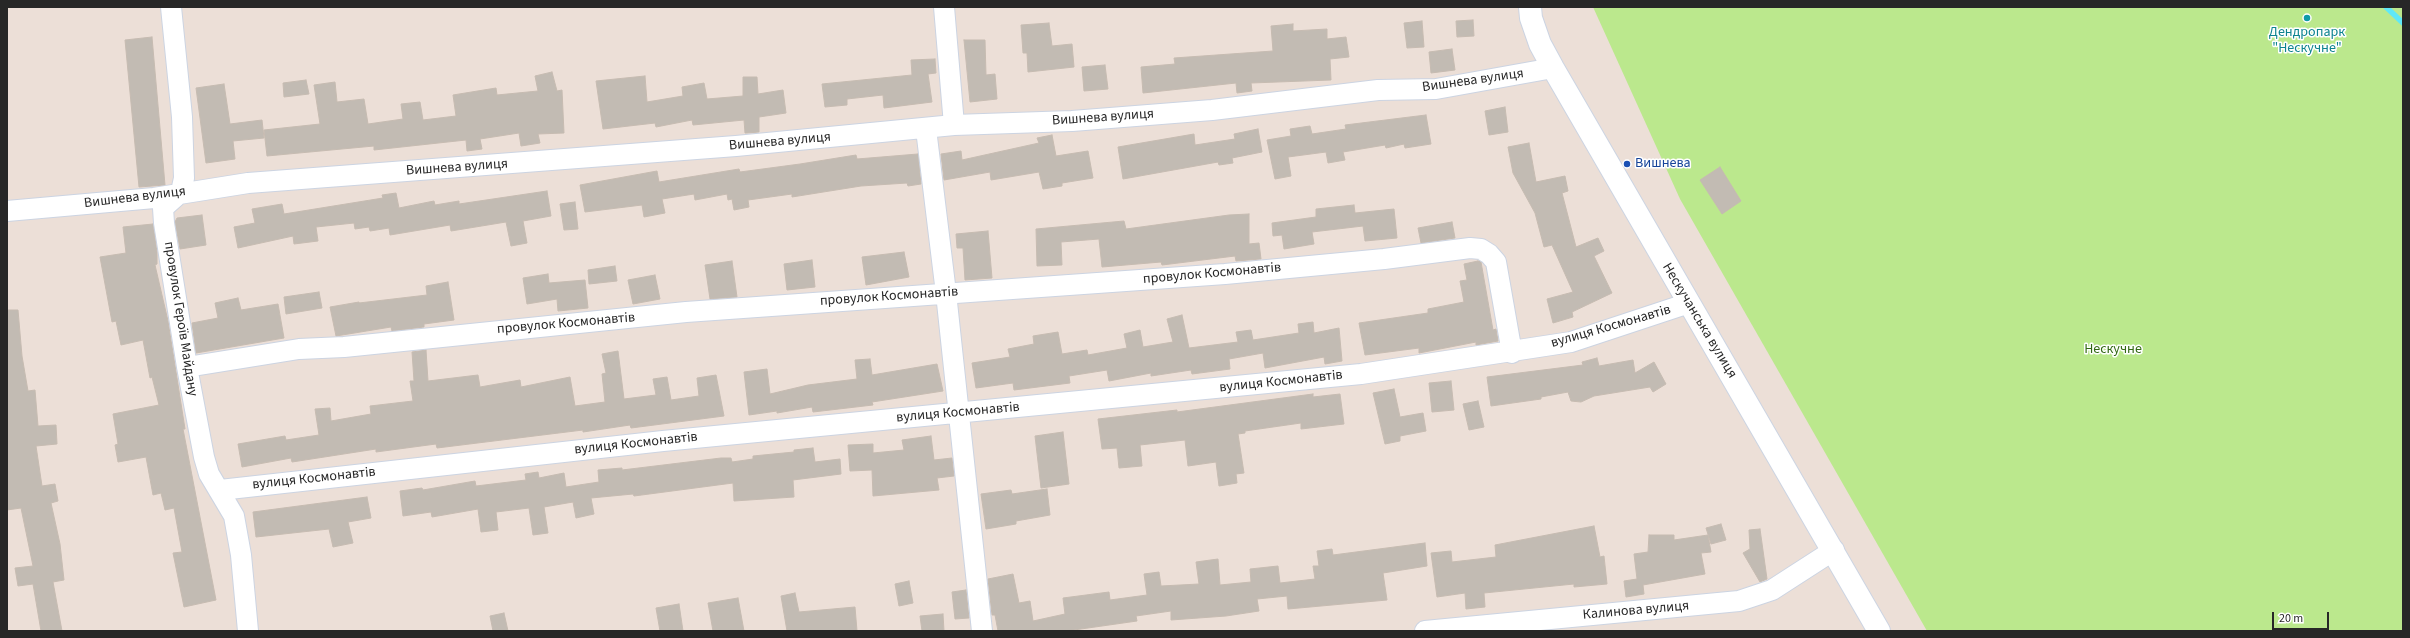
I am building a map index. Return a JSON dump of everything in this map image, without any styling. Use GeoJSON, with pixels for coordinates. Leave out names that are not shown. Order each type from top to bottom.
{"type":"FeatureCollection","features":[{"type":"Feature","properties":{"kind":"street"},"geometry":{"type":"LineString","coordinates":[[171,7],[182,117],[184,178],[181,192]]}},
{"type":"Feature","properties":{"kind":"street"},"geometry":{"type":"LineString","coordinates":[[944,7],[954,125]]}},
{"type":"Feature","properties":{"kind":"street","name":"Нескучанська вулиця"},"geometry":{"type":"LineString","coordinates":[[1530,7],[1531,18],[1540,44],[1553,68],[1834,550],[1879,631]]}},
{"type":"Feature","properties":{"kind":"street","name":"Вишнева вулиця"},"geometry":{"type":"LineString","coordinates":[[7,211],[154,198],[181,192],[248,183],[736,146],[926,129],[954,125],[1072,121],[1212,110],[1378,90],[1436,89],[1553,68]]}},
{"type":"Feature","properties":{"kind":"street"},"geometry":{"type":"LineString","coordinates":[[926,129],[946,293],[982,631]]}},
{"type":"Feature","properties":{"kind":"street","name":"провулок Героїв Майдану"},"geometry":{"type":"LineString","coordinates":[[181,192],[163,208],[187,367],[204,457],[209,474],[220,490],[234,516],[241,554],[248,631]]}},
{"type":"Feature","properties":{"kind":"street","name":"провулок Космонавтів"},"geometry":{"type":"LineString","coordinates":[[187,367],[299,349],[344,347],[686,312],[1225,274],[1384,259],[1449,249],[1476,248],[1489,254],[1496,262],[1512,353]]}},
{"type":"Feature","properties":{"kind":"street","name":"вулиця Космонавтів"},"geometry":{"type":"LineString","coordinates":[[220,490],[510,457],[1361,374],[1512,353],[1571,342],[1690,304]]}},
{"type":"Feature","properties":{"kind":"street","name":"Калинова вулиця"},"geometry":{"type":"LineString","coordinates":[[1425,631],[1739,602],[1772,590],[1834,550]]}},
{"type":"Feature","properties":{"kind":"green space","name":"Нескучне"},"geometry":{"type":"Polygon","coordinates":[[[1593,7],[2403,7],[2403,631],[1927,631],[1680,199],[1593,7]]]}},
{"type":"Feature","properties":{"kind":"building"},"geometry":{"type":"Polygon","coordinates":[[[1473,20],[1474,36],[1457,37],[1456,21],[1473,20]]]}},
{"type":"Feature","properties":{"kind":"building"},"geometry":{"type":"Polygon","coordinates":[[[1422,21],[1424,47],[1407,48],[1404,23],[1422,21]]]}},
{"type":"Feature","properties":{"kind":"building"},"geometry":{"type":"Polygon","coordinates":[[[1049,23],[1052,46],[1072,44],[1074,67],[1028,72],[1027,53],[1023,53],[1021,25],[1049,23]]]}},
{"type":"Feature","properties":{"kind":"building"},"geometry":{"type":"Polygon","coordinates":[[[1293,24],[1293,31],[1327,29],[1327,39],[1346,37],[1349,57],[1330,59],[1331,80],[1251,83],[1252,91],[1237,93],[1236,83],[1143,93],[1141,67],[1175,64],[1174,58],[1273,51],[1271,26],[1293,24]]]}},
{"type":"Feature","properties":{"kind":"building"},"geometry":{"type":"Polygon","coordinates":[[[152,37],[165,185],[139,187],[125,40],[152,37]]]}},
{"type":"Feature","properties":{"kind":"building"},"geometry":{"type":"Polygon","coordinates":[[[964,40],[985,40],[986,75],[995,74],[997,99],[970,102],[964,40]]]}},
{"type":"Feature","properties":{"kind":"building"},"geometry":{"type":"Polygon","coordinates":[[[1452,49],[1455,70],[1431,73],[1429,52],[1452,49]]]}},
{"type":"Feature","properties":{"kind":"building"},"geometry":{"type":"Polygon","coordinates":[[[935,59],[936,73],[928,74],[932,102],[884,108],[883,95],[847,99],[847,105],[825,107],[822,84],[912,75],[911,60],[935,59]]]}},
{"type":"Feature","properties":{"kind":"building"},"geometry":{"type":"Polygon","coordinates":[[[1105,65],[1108,89],[1084,91],[1082,67],[1105,65]]]}},
{"type":"Feature","properties":{"kind":"building"},"geometry":{"type":"Polygon","coordinates":[[[552,72],[557,91],[562,90],[564,133],[538,134],[540,143],[521,146],[519,133],[480,139],[482,149],[467,151],[466,140],[374,150],[374,146],[267,156],[264,130],[320,124],[314,85],[335,82],[337,102],[364,99],[368,124],[403,119],[401,104],[420,102],[423,120],[456,116],[453,95],[496,88],[497,95],[538,91],[535,76],[552,72]]]}},
{"type":"Feature","properties":{"kind":"building"},"geometry":{"type":"Polygon","coordinates":[[[645,76],[647,102],[683,96],[682,87],[704,83],[707,99],[743,96],[743,77],[757,77],[758,94],[783,90],[786,113],[759,117],[759,132],[745,133],[744,120],[693,125],[692,120],[656,127],[655,123],[603,129],[596,81],[645,76]]]}},
{"type":"Feature","properties":{"kind":"building"},"geometry":{"type":"Polygon","coordinates":[[[306,80],[309,94],[284,97],[283,83],[306,80]]]}},
{"type":"Feature","properties":{"kind":"building"},"geometry":{"type":"Polygon","coordinates":[[[224,84],[230,124],[262,120],[264,138],[233,141],[235,159],[206,163],[196,88],[224,84]]]}},
{"type":"Feature","properties":{"kind":"building"},"geometry":{"type":"Polygon","coordinates":[[[1505,107],[1508,132],[1489,135],[1485,111],[1505,107]]]}},
{"type":"Feature","properties":{"kind":"building"},"geometry":{"type":"Polygon","coordinates":[[[1426,115],[1431,144],[1405,148],[1404,144],[1386,148],[1385,145],[1343,152],[1345,160],[1328,163],[1326,152],[1288,157],[1291,176],[1275,179],[1267,140],[1291,136],[1290,129],[1310,126],[1312,134],[1346,129],[1345,125],[1426,115]]]}},
{"type":"Feature","properties":{"kind":"building"},"geometry":{"type":"Polygon","coordinates":[[[1258,129],[1262,152],[1232,158],[1233,163],[1219,165],[1218,162],[1123,179],[1118,147],[1194,134],[1195,145],[1235,139],[1234,134],[1258,129]]]}},
{"type":"Feature","properties":{"kind":"building"},"geometry":{"type":"Polygon","coordinates":[[[1052,135],[1056,156],[1088,151],[1093,178],[1062,183],[1062,186],[1043,189],[1039,172],[991,180],[990,172],[944,180],[941,154],[961,151],[962,160],[1039,143],[1037,138],[1052,135]]]}},
{"type":"Feature","properties":{"kind":"building"},"geometry":{"type":"Polygon","coordinates":[[[1529,143],[1536,182],[1565,176],[1568,191],[1562,193],[1576,247],[1598,238],[1604,251],[1594,256],[1612,293],[1572,312],[1573,317],[1553,323],[1547,299],[1573,292],[1552,245],[1544,247],[1535,213],[1513,173],[1508,147],[1529,143]]]}},
{"type":"Feature","properties":{"kind":"building"},"geometry":{"type":"Polygon","coordinates":[[[918,154],[921,184],[908,186],[907,183],[861,186],[792,197],[792,194],[748,200],[749,207],[734,210],[732,199],[728,200],[727,194],[695,200],[694,194],[662,199],[665,213],[644,217],[642,205],[585,212],[580,185],[657,171],[659,182],[739,169],[740,172],[856,155],[857,159],[918,154]]]}},
{"type":"Feature","properties":{"kind":"building"},"geometry":{"type":"Polygon","coordinates":[[[1720,167],[1741,201],[1722,214],[1700,180],[1720,167]]]}},
{"type":"Feature","properties":{"kind":"building"},"geometry":{"type":"Polygon","coordinates":[[[547,191],[551,216],[523,221],[527,243],[511,246],[506,222],[451,231],[450,225],[390,235],[389,228],[370,231],[369,227],[355,229],[354,223],[316,227],[318,241],[294,244],[293,236],[238,248],[234,227],[255,223],[252,209],[282,204],[284,214],[383,198],[382,195],[396,193],[399,208],[434,201],[435,205],[459,201],[459,204],[547,191]]]}},
{"type":"Feature","properties":{"kind":"building"},"geometry":{"type":"Polygon","coordinates":[[[575,202],[578,229],[564,230],[560,204],[575,202]]]}},
{"type":"Feature","properties":{"kind":"building"},"geometry":{"type":"Polygon","coordinates":[[[1354,205],[1355,213],[1394,209],[1397,238],[1365,241],[1363,226],[1312,232],[1314,244],[1284,249],[1282,235],[1273,236],[1272,223],[1316,217],[1316,209],[1354,205]]]}},
{"type":"Feature","properties":{"kind":"building"},"geometry":{"type":"Polygon","coordinates":[[[1249,214],[1249,244],[1259,243],[1261,259],[1236,261],[1235,256],[1162,265],[1161,262],[1102,267],[1099,239],[1061,242],[1062,265],[1037,266],[1036,229],[1124,221],[1126,229],[1229,215],[1249,214]]]}},
{"type":"Feature","properties":{"kind":"building"},"geometry":{"type":"Polygon","coordinates":[[[202,215],[206,245],[180,249],[175,222],[177,218],[202,215]]]}},
{"type":"Feature","properties":{"kind":"building"},"geometry":{"type":"Polygon","coordinates":[[[1452,222],[1455,238],[1421,243],[1418,228],[1452,222]]]}},
{"type":"Feature","properties":{"kind":"building"},"geometry":{"type":"Polygon","coordinates":[[[153,224],[157,252],[157,264],[155,265],[168,321],[185,429],[183,429],[216,600],[184,607],[173,553],[182,552],[174,508],[165,510],[161,493],[153,495],[146,457],[118,462],[115,445],[118,444],[113,414],[159,405],[152,377],[150,378],[143,340],[121,345],[116,321],[112,322],[100,257],[126,253],[123,227],[153,224]]]}},
{"type":"Feature","properties":{"kind":"building"},"geometry":{"type":"Polygon","coordinates":[[[988,231],[992,278],[965,280],[963,248],[957,248],[956,234],[988,231]]]}},
{"type":"Feature","properties":{"kind":"building"},"geometry":{"type":"Polygon","coordinates":[[[904,252],[909,277],[866,285],[862,257],[904,252]]]}},
{"type":"Feature","properties":{"kind":"building"},"geometry":{"type":"Polygon","coordinates":[[[812,260],[815,287],[787,290],[784,264],[812,260]]]}},
{"type":"Feature","properties":{"kind":"building"},"geometry":{"type":"Polygon","coordinates":[[[732,261],[737,297],[710,299],[705,265],[732,261]]]}},
{"type":"Feature","properties":{"kind":"building"},"geometry":{"type":"Polygon","coordinates":[[[1478,261],[1481,262],[1493,330],[1496,329],[1498,341],[1476,345],[1476,342],[1419,353],[1419,348],[1365,355],[1359,323],[1428,313],[1428,309],[1464,302],[1460,281],[1467,280],[1464,264],[1478,261]]]}},
{"type":"Feature","properties":{"kind":"building"},"geometry":{"type":"Polygon","coordinates":[[[615,266],[617,281],[589,284],[588,270],[615,266]]]}},
{"type":"Feature","properties":{"kind":"building"},"geometry":{"type":"Polygon","coordinates":[[[548,274],[549,283],[585,280],[588,308],[558,311],[557,299],[527,304],[523,278],[548,274]]]}},
{"type":"Feature","properties":{"kind":"building"},"geometry":{"type":"Polygon","coordinates":[[[655,275],[660,299],[633,304],[628,280],[655,275]]]}},
{"type":"Feature","properties":{"kind":"building"},"geometry":{"type":"Polygon","coordinates":[[[448,282],[454,320],[424,324],[424,327],[392,331],[391,327],[336,336],[330,307],[359,302],[427,295],[426,286],[448,282]]]}},
{"type":"Feature","properties":{"kind":"building"},"geometry":{"type":"Polygon","coordinates":[[[319,292],[322,308],[286,314],[284,297],[319,292]]]}},
{"type":"Feature","properties":{"kind":"building"},"geometry":{"type":"Polygon","coordinates":[[[238,298],[241,310],[278,304],[284,338],[196,353],[192,323],[218,318],[215,303],[238,298]]]}},
{"type":"Feature","properties":{"kind":"building"},"geometry":{"type":"Polygon","coordinates":[[[7,310],[18,310],[22,356],[28,391],[35,390],[38,426],[56,425],[57,444],[36,446],[42,486],[55,484],[58,501],[51,503],[60,544],[64,580],[53,582],[62,631],[41,631],[33,584],[18,586],[15,568],[33,566],[21,508],[7,510],[7,310]]]}},
{"type":"Feature","properties":{"kind":"building"},"geometry":{"type":"Polygon","coordinates":[[[1182,315],[1189,348],[1238,342],[1236,332],[1251,330],[1253,340],[1299,333],[1298,324],[1313,322],[1314,333],[1339,328],[1342,361],[1325,364],[1324,357],[1265,368],[1263,353],[1229,359],[1230,369],[1192,374],[1191,370],[1151,376],[1151,373],[1109,381],[1107,370],[1069,376],[1070,383],[1014,390],[1013,383],[976,388],[972,363],[1010,357],[1008,349],[1034,344],[1033,336],[1058,332],[1062,354],[1087,350],[1088,355],[1127,348],[1124,334],[1140,330],[1143,347],[1173,342],[1167,319],[1182,315]]]}},
{"type":"Feature","properties":{"kind":"building"},"geometry":{"type":"Polygon","coordinates":[[[426,350],[428,381],[478,375],[480,387],[520,380],[521,387],[570,377],[575,406],[605,402],[602,374],[606,373],[602,354],[618,351],[624,399],[656,395],[653,379],[667,377],[671,400],[699,396],[697,378],[716,375],[724,416],[631,428],[630,425],[583,432],[583,430],[437,448],[436,444],[376,452],[376,449],[292,462],[291,458],[242,467],[238,444],[285,436],[286,440],[319,435],[315,409],[330,408],[331,421],[371,414],[370,406],[413,401],[410,381],[414,381],[412,352],[426,350]]]}},
{"type":"Feature","properties":{"kind":"building"},"geometry":{"type":"Polygon","coordinates":[[[1597,358],[1599,366],[1633,360],[1635,373],[1654,362],[1666,384],[1653,392],[1650,387],[1594,396],[1581,402],[1571,401],[1568,392],[1541,397],[1541,399],[1491,406],[1487,377],[1583,365],[1582,362],[1597,358]]]}},
{"type":"Feature","properties":{"kind":"building"},"geometry":{"type":"Polygon","coordinates":[[[870,359],[872,375],[937,364],[943,391],[872,402],[873,405],[813,412],[812,407],[777,413],[777,411],[749,415],[744,372],[767,369],[770,394],[808,385],[857,379],[855,360],[870,359]]]}},
{"type":"Feature","properties":{"kind":"building"},"geometry":{"type":"Polygon","coordinates":[[[1451,381],[1454,410],[1432,412],[1429,383],[1451,381]]]}},
{"type":"Feature","properties":{"kind":"building"},"geometry":{"type":"Polygon","coordinates":[[[1394,389],[1400,417],[1423,413],[1426,431],[1400,436],[1400,441],[1385,444],[1373,393],[1394,389]]]}},
{"type":"Feature","properties":{"kind":"building"},"geometry":{"type":"Polygon","coordinates":[[[1313,394],[1313,397],[1340,394],[1344,424],[1301,429],[1301,423],[1245,431],[1245,433],[1238,434],[1244,473],[1236,474],[1237,483],[1219,486],[1216,462],[1188,466],[1185,440],[1140,445],[1142,466],[1119,468],[1117,448],[1102,449],[1098,419],[1177,410],[1177,412],[1313,394]]]}},
{"type":"Feature","properties":{"kind":"building"},"geometry":{"type":"Polygon","coordinates":[[[1478,401],[1484,427],[1469,430],[1463,404],[1478,401]]]}},
{"type":"Feature","properties":{"kind":"building"},"geometry":{"type":"Polygon","coordinates":[[[1063,432],[1069,484],[1041,488],[1035,436],[1063,432]]]}},
{"type":"Feature","properties":{"kind":"building"},"geometry":{"type":"Polygon","coordinates":[[[931,436],[934,460],[952,458],[954,476],[937,478],[939,490],[873,496],[872,470],[850,471],[848,445],[873,444],[873,453],[904,450],[902,440],[931,436]]]}},
{"type":"Feature","properties":{"kind":"building"},"geometry":{"type":"Polygon","coordinates":[[[813,448],[815,462],[840,459],[841,474],[793,480],[794,497],[734,501],[733,483],[634,496],[633,494],[591,498],[594,514],[576,518],[573,502],[544,507],[548,533],[533,535],[529,508],[496,512],[498,530],[481,532],[478,509],[432,517],[431,512],[403,516],[400,491],[422,488],[423,490],[475,481],[476,486],[526,480],[525,474],[538,472],[539,478],[564,473],[566,487],[599,482],[598,470],[622,468],[622,470],[721,458],[731,458],[732,462],[753,459],[753,456],[794,452],[794,450],[813,448]]]}},
{"type":"Feature","properties":{"kind":"building"},"geometry":{"type":"Polygon","coordinates":[[[1047,489],[1050,515],[1016,521],[1016,524],[986,529],[981,494],[1011,490],[1012,494],[1047,489]]]}},
{"type":"Feature","properties":{"kind":"building"},"geometry":{"type":"Polygon","coordinates":[[[367,497],[371,518],[348,522],[353,543],[333,547],[329,529],[256,537],[253,512],[367,497]]]}},
{"type":"Feature","properties":{"kind":"building"},"geometry":{"type":"Polygon","coordinates":[[[1721,524],[1726,540],[1711,544],[1706,528],[1721,524]]]}},
{"type":"Feature","properties":{"kind":"building"},"geometry":{"type":"Polygon","coordinates":[[[1594,526],[1600,557],[1604,556],[1607,584],[1574,587],[1574,584],[1484,593],[1485,607],[1466,609],[1465,593],[1437,597],[1431,553],[1451,551],[1452,562],[1496,557],[1495,545],[1594,526]]]}},
{"type":"Feature","properties":{"kind":"building"},"geometry":{"type":"Polygon","coordinates":[[[1760,529],[1767,579],[1760,582],[1743,553],[1750,549],[1749,530],[1760,529]]]}},
{"type":"Feature","properties":{"kind":"building"},"geometry":{"type":"Polygon","coordinates":[[[1649,535],[1674,535],[1674,540],[1708,535],[1711,552],[1701,553],[1705,574],[1643,585],[1644,594],[1626,597],[1624,581],[1637,579],[1634,554],[1648,552],[1649,535]]]}},
{"type":"Feature","properties":{"kind":"building"},"geometry":{"type":"Polygon","coordinates":[[[1425,543],[1427,566],[1383,573],[1387,600],[1288,609],[1287,596],[1257,599],[1259,611],[1226,616],[1171,620],[1171,611],[1136,616],[1137,621],[1067,631],[998,631],[995,615],[992,615],[988,579],[1013,574],[1019,603],[1030,601],[1033,621],[1065,614],[1063,598],[1109,592],[1110,600],[1147,595],[1144,574],[1159,572],[1161,586],[1199,584],[1196,562],[1218,559],[1220,585],[1251,582],[1250,569],[1278,566],[1280,583],[1315,579],[1313,566],[1319,566],[1317,551],[1332,549],[1333,555],[1425,543]]]}},
{"type":"Feature","properties":{"kind":"building"},"geometry":{"type":"Polygon","coordinates":[[[909,581],[913,603],[899,606],[895,584],[909,581]]]}},
{"type":"Feature","properties":{"kind":"building"},"geometry":{"type":"Polygon","coordinates":[[[966,590],[969,618],[955,619],[952,592],[966,590]]]}},
{"type":"Feature","properties":{"kind":"building"},"geometry":{"type":"Polygon","coordinates":[[[795,593],[799,612],[855,607],[857,631],[787,631],[781,596],[795,593]]]}},
{"type":"Feature","properties":{"kind":"building"},"geometry":{"type":"Polygon","coordinates":[[[738,598],[744,631],[713,631],[708,603],[738,598]]]}},
{"type":"Feature","properties":{"kind":"building"},"geometry":{"type":"Polygon","coordinates":[[[679,604],[683,631],[660,631],[656,608],[679,604]]]}},
{"type":"Feature","properties":{"kind":"building"},"geometry":{"type":"Polygon","coordinates":[[[504,613],[508,631],[493,631],[490,616],[504,613]]]}},
{"type":"Feature","properties":{"kind":"building"},"geometry":{"type":"Polygon","coordinates":[[[943,614],[944,631],[922,631],[920,616],[943,614]]]}},
{"type":"Feature","properties":{"kind":"waterway"},"geometry":{"type":"LineString","coordinates":[[2386,7],[2403,23]]}},
{"type":"Feature","properties":{"kind":"place","name":"Дендропарк \"Нескучне\""},"geometry":{"type":"Point","coordinates":[2307,18]}},
{"type":"Feature","properties":{"kind":"place","name":"Вишнева"},"geometry":{"type":"Point","coordinates":[1627,164]}}]}
